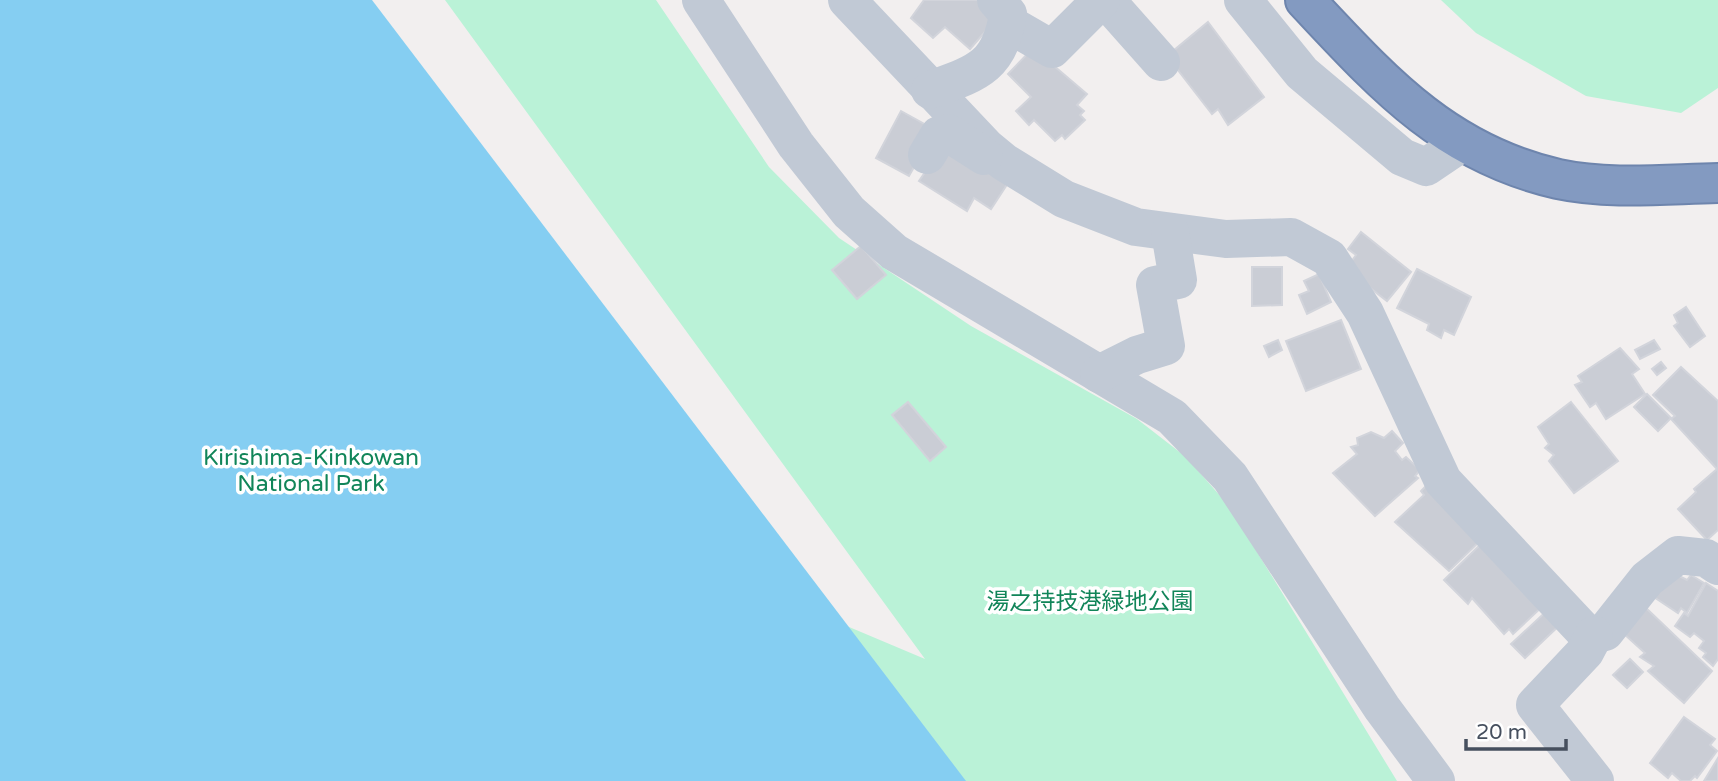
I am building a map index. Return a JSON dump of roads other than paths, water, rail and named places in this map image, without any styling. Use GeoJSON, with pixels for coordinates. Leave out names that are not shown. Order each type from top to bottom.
{"type":"FeatureCollection","features":[{"type":"Feature","properties":{"kind":"highway"},"geometry":{"type":"LineString","coordinates":[[1305,0],[1383,82],[1425,119],[1463,142],[1510,164],[1559,179],[1609,184],[1718,183]]}},
{"type":"Feature","properties":{"kind":"street"},"geometry":{"type":"LineString","coordinates":[[701,0],[796,145],[849,212],[894,252],[1172,417],[1230,477],[1382,708],[1436,781]]}},
{"type":"Feature","properties":{"kind":"street"},"geometry":{"type":"LineString","coordinates":[[847,0],[930,90],[1004,162],[1064,199],[1136,227],[1226,239],[1291,237],[1329,258],[1366,313],[1443,481],[1583,630],[1594,635],[1605,632],[1647,579],[1678,555],[1714,556]]}},
{"type":"Feature","properties":{"kind":"street"},"geometry":{"type":"LineString","coordinates":[[1001,12],[1052,48],[1103,0],[1161,62]]}},
{"type":"Feature","properties":{"kind":"street"},"geometry":{"type":"LineString","coordinates":[[1243,0],[1302,73],[1402,157],[1426,167],[1463,142]]}},
{"type":"Feature","properties":{"kind":"street"},"geometry":{"type":"LineString","coordinates":[[930,90],[962,79],[990,61],[1005,40],[1001,12]]}},
{"type":"Feature","properties":{"kind":"street"},"geometry":{"type":"LineString","coordinates":[[927,155],[939,135],[948,133],[992,162],[1004,162]]}},
{"type":"Feature","properties":{"kind":"street"},"geometry":{"type":"LineString","coordinates":[[1099,374],[1137,355],[1166,346],[1155,285],[1178,280],[1170,232]]}},
{"type":"Feature","properties":{"kind":"street"},"geometry":{"type":"LineString","coordinates":[[1594,635],[1585,652],[1535,705],[1595,781]]}},
{"type":"Feature","properties":{"kind":"water","name":"Kirishima-Kinkowan National Park"},"geometry":{"type":"Polygon","coordinates":[[[0,0],[372,0],[966,781],[0,781],[0,0]]]}},
{"type":"Feature","properties":{"kind":"park label","name":"湯之持技港緑地公園"},"geometry":{"type":"Point","coordinates":[1090,601]}}]}
